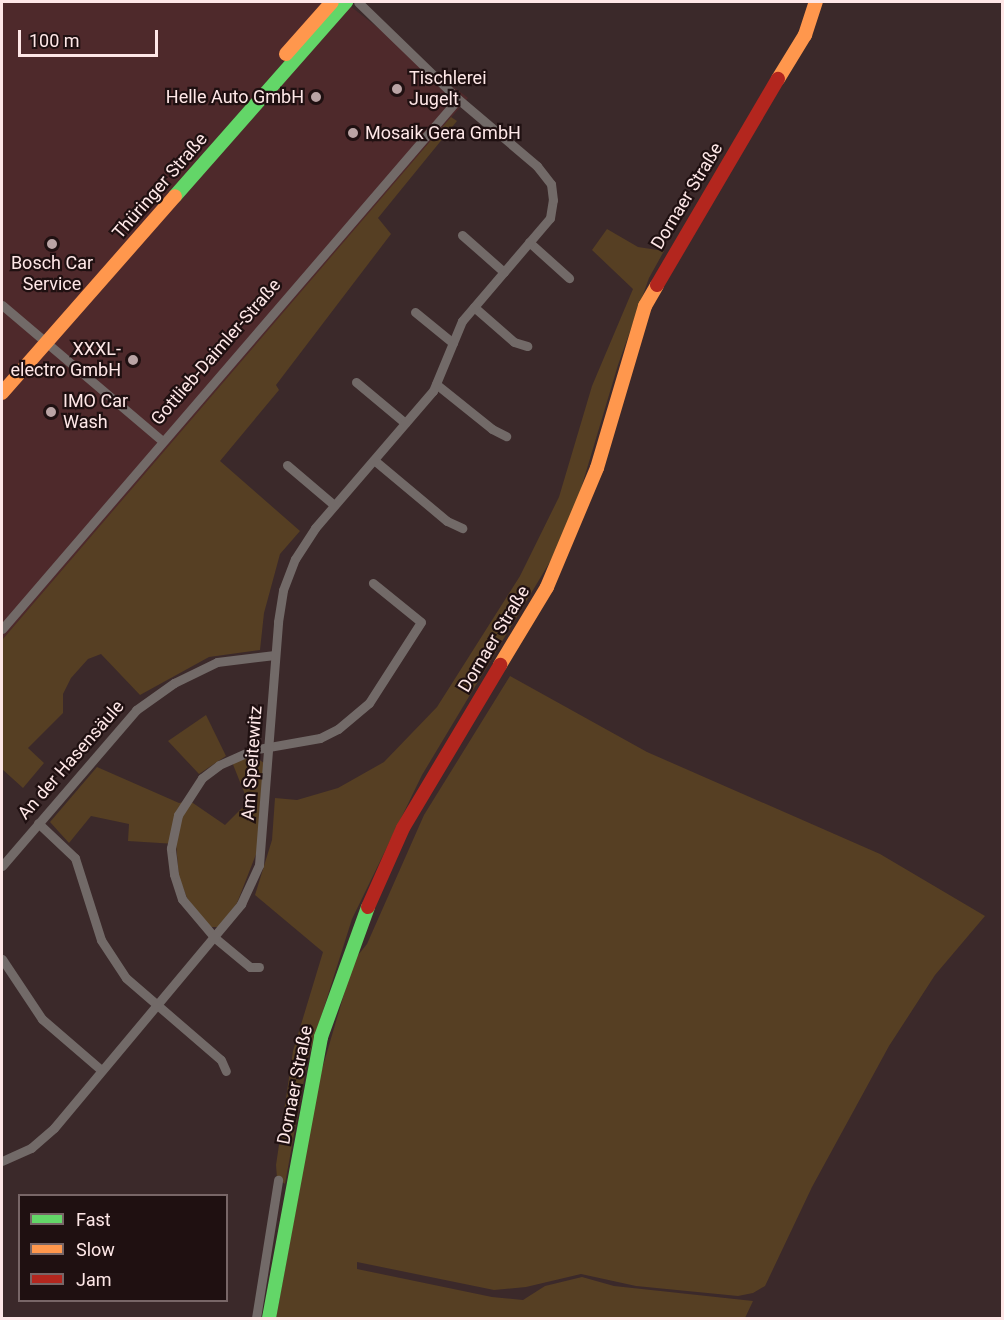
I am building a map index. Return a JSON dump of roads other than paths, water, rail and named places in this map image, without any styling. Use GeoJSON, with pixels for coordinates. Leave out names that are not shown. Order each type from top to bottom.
{"type":"FeatureCollection","features":[{"type":"Feature","properties":{"kind":"main road","name":"Thüringer Straße"},"geometry":{"type":"LineString","coordinates":[[2,393],[44,340],[332,2]]}},
{"type":"Feature","properties":{"kind":"main road","name":"Thüringer Straße"},"geometry":{"type":"LineString","coordinates":[[2,381],[44,340],[346,2]]}},
{"type":"Feature","properties":{"kind":"main road","name":"Dornaer Straße"},"geometry":{"type":"LineString","coordinates":[[269,1318],[321,1037],[375,886],[402,828],[547,587],[597,468],[645,306],[699,207],[805,35],[816,2]]}},
{"type":"Feature","properties":{"kind":"street","name":"Am Speitewitz"},"geometry":{"type":"LineString","coordinates":[[2,1161],[31,1148],[54,1128],[215,938],[240,904],[259,865],[270,749],[275,655],[283,590],[295,559],[334,505],[436,384],[462,321],[550,218],[553,200],[551,184],[537,166],[458,99],[358,2]]}},
{"type":"Feature","properties":{"kind":"street","name":"Gottlieb-Daimler-Straße"},"geometry":{"type":"LineString","coordinates":[[2,629],[161,440],[458,99]]}},
{"type":"Feature","properties":{"kind":"street"},"geometry":{"type":"LineString","coordinates":[[462,235],[504,272]]}},
{"type":"Feature","properties":{"kind":"street"},"geometry":{"type":"LineString","coordinates":[[529,242],[569,278]]}},
{"type":"Feature","properties":{"kind":"street"},"geometry":{"type":"LineString","coordinates":[[2,305],[161,440]]}},
{"type":"Feature","properties":{"kind":"street"},"geometry":{"type":"LineString","coordinates":[[474,307],[514,342],[527,346]]}},
{"type":"Feature","properties":{"kind":"street"},"geometry":{"type":"LineString","coordinates":[[415,312],[453,344]]}},
{"type":"Feature","properties":{"kind":"street"},"geometry":{"type":"LineString","coordinates":[[356,382],[405,423]]}},
{"type":"Feature","properties":{"kind":"street"},"geometry":{"type":"LineString","coordinates":[[436,384],[492,429],[506,436]]}},
{"type":"Feature","properties":{"kind":"street"},"geometry":{"type":"LineString","coordinates":[[374,460],[447,521],[462,528]]}},
{"type":"Feature","properties":{"kind":"street"},"geometry":{"type":"LineString","coordinates":[[287,465],[334,505]]}},
{"type":"Feature","properties":{"kind":"street"},"geometry":{"type":"LineString","coordinates":[[259,967],[250,967],[215,938],[189,911],[177,888],[172,860],[173,833],[188,796],[202,778],[235,756],[320,738],[353,718],[369,703],[421,622],[373,583]]}},
{"type":"Feature","properties":{"kind":"street","name":"An der Hasensäule"},"geometry":{"type":"LineString","coordinates":[[2,866],[136,710],[174,682],[217,662],[275,655]]}},
{"type":"Feature","properties":{"kind":"street"},"geometry":{"type":"LineString","coordinates":[[38,823],[75,858],[101,940],[126,978],[221,1060],[226,1071]]}},
{"type":"Feature","properties":{"kind":"street"},"geometry":{"type":"LineString","coordinates":[[2,959],[42,1019],[101,1070]]}},
{"type":"Feature","properties":{"kind":"street"},"geometry":{"type":"LineString","coordinates":[[256,1318],[278,1180]]}},
{"type":"Feature","properties":{"kind":"place","name":"Tischlerei Jugelt"},"geometry":{"type":"Point","coordinates":[397,89]}},
{"type":"Feature","properties":{"kind":"place","name":"Helle Auto GmbH"},"geometry":{"type":"Point","coordinates":[316,97]}},
{"type":"Feature","properties":{"kind":"place","name":"Mosaik Gera GmbH"},"geometry":{"type":"Point","coordinates":[353,133]}},
{"type":"Feature","properties":{"kind":"place","name":"Bosch Car Service"},"geometry":{"type":"Point","coordinates":[52,244]}},
{"type":"Feature","properties":{"kind":"place","name":"XXXL- electro GmbH"},"geometry":{"type":"Point","coordinates":[133,360]}},
{"type":"Feature","properties":{"kind":"place","name":"IMO Car Wash"},"geometry":{"type":"Point","coordinates":[51,412]}}]}
